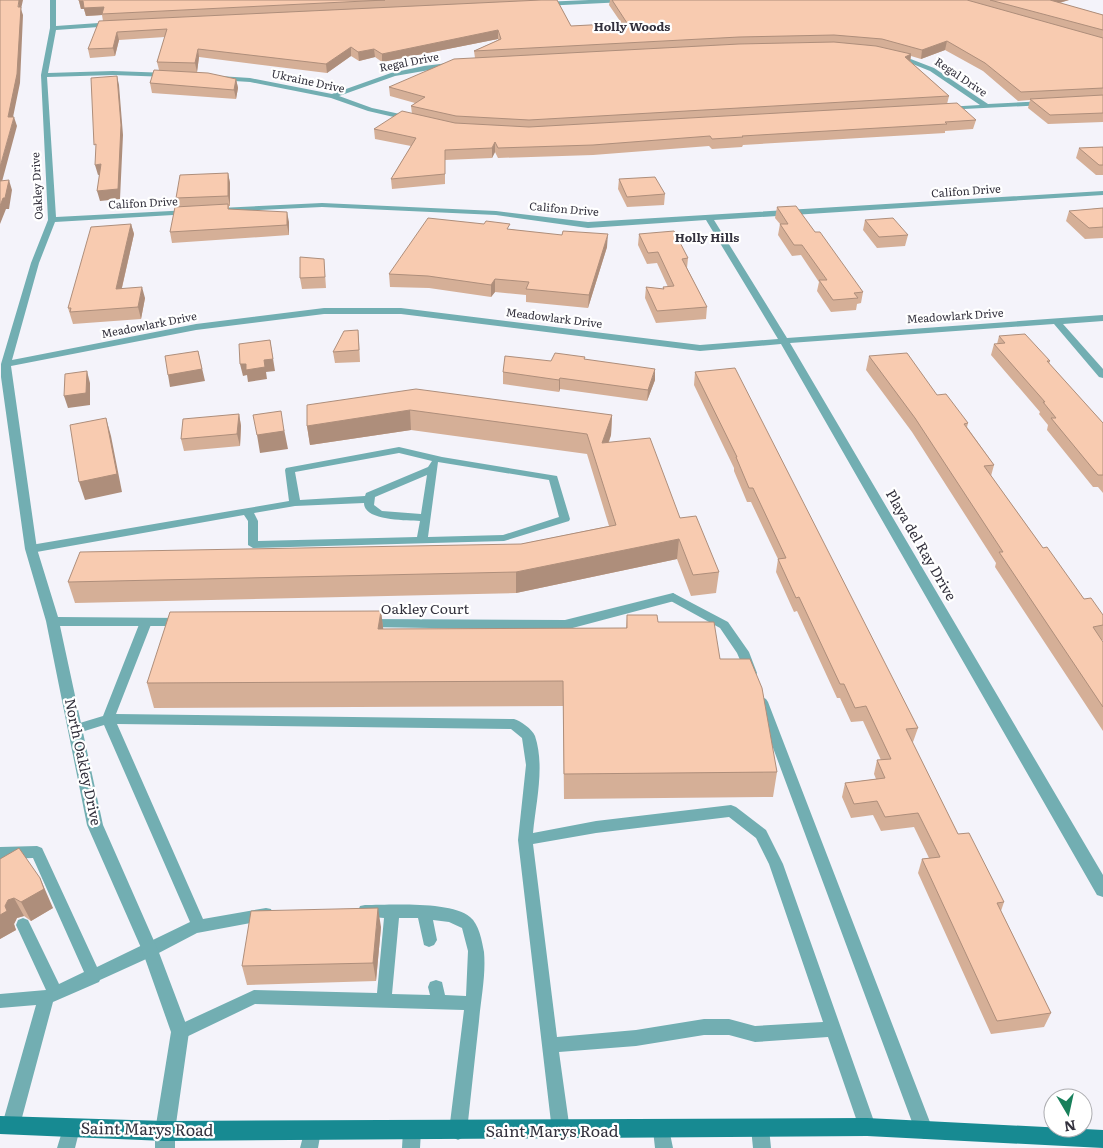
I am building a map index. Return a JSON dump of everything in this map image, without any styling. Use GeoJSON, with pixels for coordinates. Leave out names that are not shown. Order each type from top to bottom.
{"type":"FeatureCollection","features":[{"type":"Feature","properties":{"kind":"main road","name":"Saint Marys Road"},"geometry":{"type":"LineString","coordinates":[[5,1125],[71,1128],[165,1139],[412,1140],[458,1131],[561,1131],[663,1139],[760,1128],[867,1127],[1103,1140]]}},
{"type":"Feature","properties":{"kind":"street","name":"Oakley Drive"},"geometry":{"type":"LineString","coordinates":[[6,364],[35,264],[52,220],[44,75],[53,28],[53,0]]}},
{"type":"Feature","properties":{"kind":"street"},"geometry":{"type":"LineString","coordinates":[[536,4],[625,0]]}},
{"type":"Feature","properties":{"kind":"street"},"geometry":{"type":"LineString","coordinates":[[53,28],[118,24]]}},
{"type":"Feature","properties":{"kind":"street","name":"Regal Drive"},"geometry":{"type":"LineString","coordinates":[[888,53],[920,62],[948,78],[986,106]]}},
{"type":"Feature","properties":{"kind":"street","name":"Regal Drive"},"geometry":{"type":"LineString","coordinates":[[333,96],[366,81],[396,73],[438,65],[466,64]]}},
{"type":"Feature","properties":{"kind":"street"},"geometry":{"type":"LineString","coordinates":[[44,75],[113,73],[179,75]]}},
{"type":"Feature","properties":{"kind":"street","name":"Ukraine Drive"},"geometry":{"type":"LineString","coordinates":[[207,77],[250,80],[333,96],[370,110],[418,121]]}},
{"type":"Feature","properties":{"kind":"street"},"geometry":{"type":"LineString","coordinates":[[938,109],[1054,102]]}},
{"type":"Feature","properties":{"kind":"street","name":"Califon Drive"},"geometry":{"type":"LineString","coordinates":[[212,211],[322,205],[496,213],[588,225],[1103,193]]}},
{"type":"Feature","properties":{"kind":"street","name":"Califon Drive"},"geometry":{"type":"LineString","coordinates":[[52,220],[202,211]]}},
{"type":"Feature","properties":{"kind":"street","name":"Playa del Ray Drive"},"geometry":{"type":"LineString","coordinates":[[709,218],[784,342],[1103,890]]}},
{"type":"Feature","properties":{"kind":"street","name":"Meadowlark Drive"},"geometry":{"type":"LineString","coordinates":[[6,364],[196,327],[324,310],[401,311],[700,348],[1103,318]]}},
{"type":"Feature","properties":{"kind":"street"},"geometry":{"type":"LineString","coordinates":[[1057,322],[1103,375]]}},
{"type":"Feature","properties":{"kind":"street","name":"North Oakley Drive"},"geometry":{"type":"LineString","coordinates":[[6,364],[6,377],[31,549],[54,621],[95,825],[150,950],[180,1032],[165,1139]]}},
{"type":"Feature","properties":{"kind":"street","name":"Oakley Court"},"geometry":{"type":"LineString","coordinates":[[356,623],[565,625],[673,597]]}},
{"type":"Feature","properties":{"kind":"street"},"geometry":{"type":"LineString","coordinates":[[54,621],[196,622]]}},
{"type":"Feature","properties":{"kind":"lane"},"geometry":{"type":"LineString","coordinates":[[247,510],[253,521],[253,545],[504,538],[565,519],[553,478],[434,464],[399,450],[290,470],[295,503]]}},
{"type":"Feature","properties":{"kind":"lane"},"geometry":{"type":"LineString","coordinates":[[426,518],[379,514],[369,506],[370,495],[434,464]]}},
{"type":"Feature","properties":{"kind":"lane"},"geometry":{"type":"LineString","coordinates":[[422,540],[434,464]]}},
{"type":"Feature","properties":{"kind":"lane"},"geometry":{"type":"LineString","coordinates":[[31,549],[247,510],[295,503],[370,499]]}},
{"type":"Feature","properties":{"kind":"lane"},"geometry":{"type":"LineString","coordinates":[[673,597],[724,626],[743,652],[924,1130]]}},
{"type":"Feature","properties":{"kind":"lane"},"geometry":{"type":"LineString","coordinates":[[146,622],[108,719],[199,926]]}},
{"type":"Feature","properties":{"kind":"lane"},"geometry":{"type":"LineString","coordinates":[[75,729],[108,719],[514,724],[528,736],[533,765],[525,840],[561,1131]]}},
{"type":"Feature","properties":{"kind":"lane"},"geometry":{"type":"LineString","coordinates":[[525,840],[596,827],[731,811],[760,834],[776,864],[867,1127]]}},
{"type":"Feature","properties":{"kind":"lane"},"geometry":{"type":"LineString","coordinates":[[0,853],[36,852],[94,976]]}},
{"type":"Feature","properties":{"kind":"lane"},"geometry":{"type":"LineString","coordinates":[[347,911],[452,914],[466,922],[473,938],[477,972],[458,1131]]}},
{"type":"Feature","properties":{"kind":"lane"},"geometry":{"type":"LineString","coordinates":[[384,1000],[392,912]]}},
{"type":"Feature","properties":{"kind":"lane"},"geometry":{"type":"LineString","coordinates":[[0,1002],[51,995],[199,926],[253,915],[282,913]]}},
{"type":"Feature","properties":{"kind":"lane"},"geometry":{"type":"LineString","coordinates":[[425,913],[429,940]]}},
{"type":"Feature","properties":{"kind":"lane"},"geometry":{"type":"LineString","coordinates":[[5,1125],[51,995],[23,925]]}},
{"type":"Feature","properties":{"kind":"lane"},"geometry":{"type":"LineString","coordinates":[[180,1032],[254,997],[384,1000],[438,994],[472,1003]]}},
{"type":"Feature","properties":{"kind":"lane"},"geometry":{"type":"LineString","coordinates":[[550,1045],[636,1038],[684,1029],[729,1027],[755,1034],[834,1029]]}},
{"type":"Feature","properties":{"kind":"lane"},"geometry":{"type":"LineString","coordinates":[[66,1148],[71,1128]]}},
{"type":"Feature","properties":{"kind":"lane"},"geometry":{"type":"LineString","coordinates":[[760,1128],[762,1148]]}},
{"type":"Feature","properties":{"kind":"building"},"geometry":{"type":"Polygon","coordinates":[[[0,0],[19,0],[18,7],[21,7],[17,74],[8,117],[14,117],[0,167],[0,0]]]}},
{"type":"Feature","properties":{"kind":"building"},"geometry":{"type":"Polygon","coordinates":[[[79,0],[385,0],[102,14],[104,7],[84,8],[83,1],[79,0]]]}},
{"type":"Feature","properties":{"kind":"building"},"geometry":{"type":"Polygon","coordinates":[[[557,0],[571,26],[627,23],[612,0],[967,0],[1103,38],[1103,88],[1021,92],[985,63],[947,41],[922,50],[882,39],[834,35],[739,37],[474,51],[501,39],[498,30],[382,54],[374,49],[358,52],[351,47],[326,64],[198,49],[195,63],[157,62],[167,29],[117,32],[113,48],[88,49],[99,21],[557,0]]]}},
{"type":"Feature","properties":{"kind":"building"},"geometry":{"type":"Polygon","coordinates":[[[990,0],[1050,0],[1103,15],[1103,30],[990,0]]]}},
{"type":"Feature","properties":{"kind":"building"},"geometry":{"type":"Polygon","coordinates":[[[834,42],[876,46],[911,54],[905,57],[949,96],[529,120],[456,116],[411,106],[425,97],[389,87],[454,59],[739,44],[834,42]]]}},
{"type":"Feature","properties":{"kind":"building"},"geometry":{"type":"Polygon","coordinates":[[[154,70],[208,73],[236,79],[234,90],[150,83],[154,70]]]}},
{"type":"Feature","properties":{"kind":"building"},"geometry":{"type":"Polygon","coordinates":[[[117,76],[121,125],[118,189],[97,191],[101,164],[95,165],[96,144],[94,145],[91,78],[117,76]]]}},
{"type":"Feature","properties":{"kind":"building"},"geometry":{"type":"Polygon","coordinates":[[[1103,95],[1103,113],[1050,115],[1030,99],[1103,95]]]}},
{"type":"Feature","properties":{"kind":"building"},"geometry":{"type":"Polygon","coordinates":[[[957,103],[976,120],[945,122],[947,124],[712,139],[710,136],[593,145],[498,148],[495,142],[492,148],[445,150],[445,174],[391,179],[416,138],[374,129],[402,111],[455,123],[529,127],[957,103]]]}},
{"type":"Feature","properties":{"kind":"building"},"geometry":{"type":"Polygon","coordinates":[[[1103,147],[1103,165],[1099,165],[1079,148],[1103,147]]]}},
{"type":"Feature","properties":{"kind":"building"},"geometry":{"type":"Polygon","coordinates":[[[228,173],[228,196],[176,198],[180,175],[228,173]]]}},
{"type":"Feature","properties":{"kind":"building"},"geometry":{"type":"Polygon","coordinates":[[[655,177],[665,194],[627,197],[619,179],[655,177]]]}},
{"type":"Feature","properties":{"kind":"building"},"geometry":{"type":"Polygon","coordinates":[[[9,180],[5,198],[3,198],[0,206],[0,181],[9,180]]]}},
{"type":"Feature","properties":{"kind":"building"},"geometry":{"type":"Polygon","coordinates":[[[228,204],[228,209],[287,212],[287,225],[170,232],[175,207],[228,204]]]}},
{"type":"Feature","properties":{"kind":"building"},"geometry":{"type":"Polygon","coordinates":[[[796,206],[815,232],[820,232],[863,292],[854,293],[858,298],[833,300],[819,280],[827,280],[802,245],[794,245],[780,224],[788,224],[777,207],[796,206]]]}},
{"type":"Feature","properties":{"kind":"building"},"geometry":{"type":"Polygon","coordinates":[[[1103,208],[1103,227],[1089,228],[1069,211],[1103,208]]]}},
{"type":"Feature","properties":{"kind":"building"},"geometry":{"type":"Polygon","coordinates":[[[428,218],[484,224],[486,221],[510,224],[507,229],[562,235],[563,231],[608,234],[589,295],[526,289],[529,282],[495,279],[491,285],[428,276],[389,274],[428,218]]]}},
{"type":"Feature","properties":{"kind":"building"},"geometry":{"type":"Polygon","coordinates":[[[893,218],[908,235],[879,237],[865,220],[893,218]]]}},
{"type":"Feature","properties":{"kind":"building"},"geometry":{"type":"Polygon","coordinates":[[[131,224],[116,289],[142,287],[138,307],[70,312],[71,308],[68,308],[91,227],[131,224]]]}},
{"type":"Feature","properties":{"kind":"building"},"geometry":{"type":"Polygon","coordinates":[[[674,231],[688,258],[682,259],[707,307],[657,311],[646,287],[664,289],[663,287],[674,286],[658,252],[648,253],[639,234],[674,231]]]}},
{"type":"Feature","properties":{"kind":"building"},"geometry":{"type":"Polygon","coordinates":[[[300,257],[324,259],[325,277],[300,278],[300,257]]]}},
{"type":"Feature","properties":{"kind":"building"},"geometry":{"type":"Polygon","coordinates":[[[358,330],[359,350],[333,352],[344,331],[358,330]]]}},
{"type":"Feature","properties":{"kind":"building"},"geometry":{"type":"Polygon","coordinates":[[[1025,334],[1103,423],[1103,475],[1098,475],[1051,418],[1056,418],[1043,402],[1045,402],[994,344],[1005,343],[999,336],[1025,334]]]}},
{"type":"Feature","properties":{"kind":"building"},"geometry":{"type":"Polygon","coordinates":[[[270,340],[273,359],[264,360],[265,367],[246,370],[246,364],[240,364],[239,344],[270,340]]]}},
{"type":"Feature","properties":{"kind":"building"},"geometry":{"type":"Polygon","coordinates":[[[198,351],[202,369],[168,375],[165,356],[198,351]]]}},
{"type":"Feature","properties":{"kind":"building"},"geometry":{"type":"Polygon","coordinates":[[[555,353],[655,369],[648,390],[503,372],[505,356],[551,361],[555,353]]]}},
{"type":"Feature","properties":{"kind":"building"},"geometry":{"type":"Polygon","coordinates":[[[907,353],[937,395],[946,394],[968,423],[964,424],[994,465],[984,466],[1043,548],[1047,547],[1084,599],[1091,598],[1103,615],[1103,625],[1093,627],[1103,642],[1103,707],[999,552],[1003,552],[915,418],[869,356],[907,353]]]}},
{"type":"Feature","properties":{"kind":"building"},"geometry":{"type":"Polygon","coordinates":[[[735,368],[918,728],[906,729],[958,834],[969,833],[1004,902],[997,903],[1051,1013],[997,1021],[922,859],[940,857],[918,813],[885,817],[877,801],[854,804],[845,783],[885,778],[877,760],[891,759],[866,706],[855,708],[844,684],[840,684],[799,597],[796,598],[778,559],[786,558],[753,488],[749,488],[737,457],[695,372],[735,368]]]}},
{"type":"Feature","properties":{"kind":"building"},"geometry":{"type":"Polygon","coordinates":[[[87,371],[86,393],[64,396],[65,374],[87,371]]]}},
{"type":"Feature","properties":{"kind":"building"},"geometry":{"type":"Polygon","coordinates":[[[416,389],[612,415],[602,443],[650,438],[680,518],[696,516],[719,572],[693,575],[679,539],[516,572],[68,582],[80,552],[521,544],[616,525],[587,434],[410,410],[307,426],[307,405],[416,389]]]}},
{"type":"Feature","properties":{"kind":"building"},"geometry":{"type":"Polygon","coordinates":[[[281,411],[284,431],[257,435],[253,415],[281,411]]]}},
{"type":"Feature","properties":{"kind":"building"},"geometry":{"type":"Polygon","coordinates":[[[239,414],[237,434],[181,439],[183,419],[239,414]]]}},
{"type":"Feature","properties":{"kind":"building"},"geometry":{"type":"Polygon","coordinates":[[[106,418],[117,474],[79,482],[70,425],[106,418]]]}},
{"type":"Feature","properties":{"kind":"building"},"geometry":{"type":"Polygon","coordinates":[[[381,611],[378,629],[627,628],[627,615],[657,615],[658,622],[714,622],[720,659],[750,659],[762,688],[777,772],[564,774],[563,681],[147,683],[170,612],[381,611]]]}},
{"type":"Feature","properties":{"kind":"building"},"geometry":{"type":"Polygon","coordinates":[[[19,848],[40,878],[44,889],[21,902],[14,898],[8,900],[5,906],[7,911],[0,915],[0,859],[19,848]]]}},
{"type":"Feature","properties":{"kind":"building"},"geometry":{"type":"Polygon","coordinates":[[[378,908],[373,963],[242,966],[251,911],[378,908]]]}},
{"type":"Feature","properties":{"kind":"district","name":"Holly Woods"},"geometry":{"type":"Point","coordinates":[632,27]}},
{"type":"Feature","properties":{"kind":"district","name":"Holly Hills"},"geometry":{"type":"Point","coordinates":[707,238]}}]}
